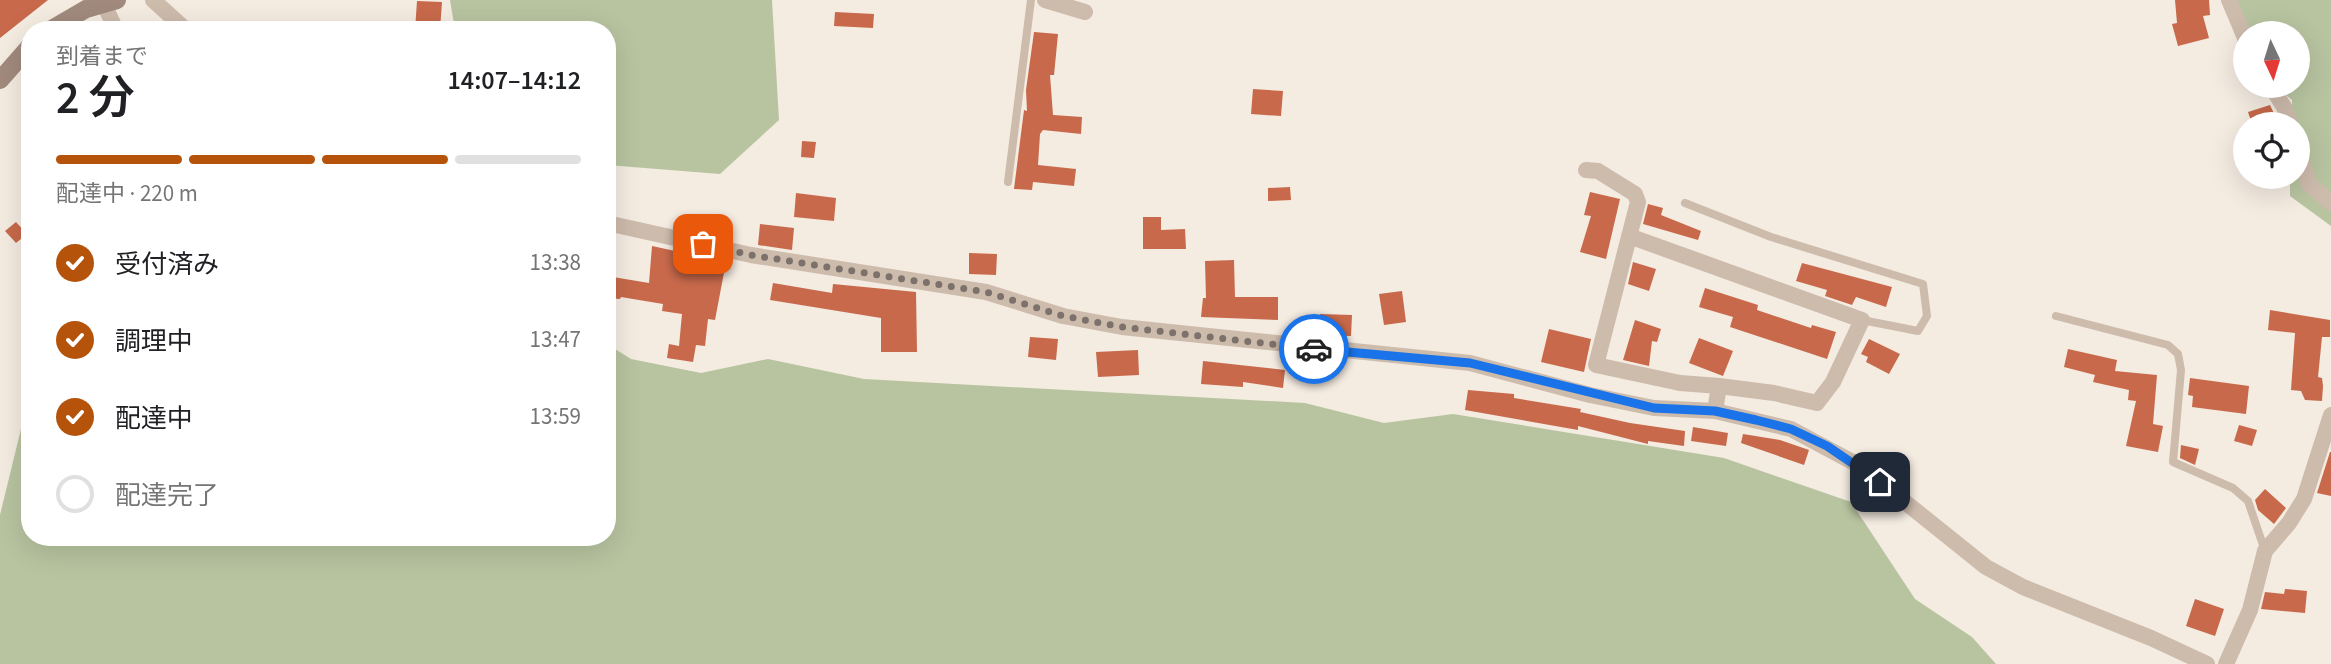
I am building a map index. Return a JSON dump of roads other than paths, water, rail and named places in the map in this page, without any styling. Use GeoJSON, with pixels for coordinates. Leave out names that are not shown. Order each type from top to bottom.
{"type":"FeatureCollection","features":[{"type":"Feature","properties":{"kind":"main road"},"geometry":{"type":"LineString","coordinates":[[62,21],[83,5],[110,2]]}},
{"type":"Feature","properties":{"kind":"main road"},"geometry":{"type":"LineString","coordinates":[[0,80],[21,56]]}},
{"type":"Feature","properties":{"kind":"street"},"geometry":{"type":"LineString","coordinates":[[153,0],[177,21]]}},
{"type":"Feature","properties":{"kind":"street"},"geometry":{"type":"LineString","coordinates":[[1045,0],[1085,12]]}},
{"type":"Feature","properties":{"kind":"street"},"geometry":{"type":"LineString","coordinates":[[2229,0],[2237,21]]}},
{"type":"Feature","properties":{"kind":"street"},"geometry":{"type":"LineString","coordinates":[[110,2],[114,21]]}},
{"type":"Feature","properties":{"kind":"street"},"geometry":{"type":"LineString","coordinates":[[1586,170],[1598,171],[1636,194],[1637,202],[1596,365],[1680,383],[1774,393],[1817,403],[1833,382],[1862,320],[1629,236]]}},
{"type":"Feature","properties":{"kind":"street"},"geometry":{"type":"LineString","coordinates":[[2310,185],[2331,203]]}},
{"type":"Feature","properties":{"kind":"street"},"geometry":{"type":"LineString","coordinates":[[616,225],[751,255],[986,292],[1063,316],[1122,327],[1470,363],[1654,408],[1715,411],[1791,429],[1860,466],[1986,567],[2022,587],[2151,638],[2207,664]]}},
{"type":"Feature","properties":{"kind":"street"},"geometry":{"type":"LineString","coordinates":[[1715,411],[1719,386]]}},
{"type":"Feature","properties":{"kind":"street"},"geometry":{"type":"LineString","coordinates":[[2226,664],[2250,610],[2265,551],[2289,523],[2304,499],[2331,415]]}},
{"type":"Feature","properties":{"kind":"lane"},"geometry":{"type":"LineString","coordinates":[[1008,181],[1031,0]]}},
{"type":"Feature","properties":{"kind":"lane"},"geometry":{"type":"LineString","coordinates":[[1685,203],[1771,237],[1923,284],[1927,316],[1918,331],[1862,320]]}},
{"type":"Feature","properties":{"kind":"lane"},"geometry":{"type":"LineString","coordinates":[[2056,316],[2168,345],[2178,354],[2181,370],[2173,463],[2233,488],[2248,501],[2265,551]]}}]}
